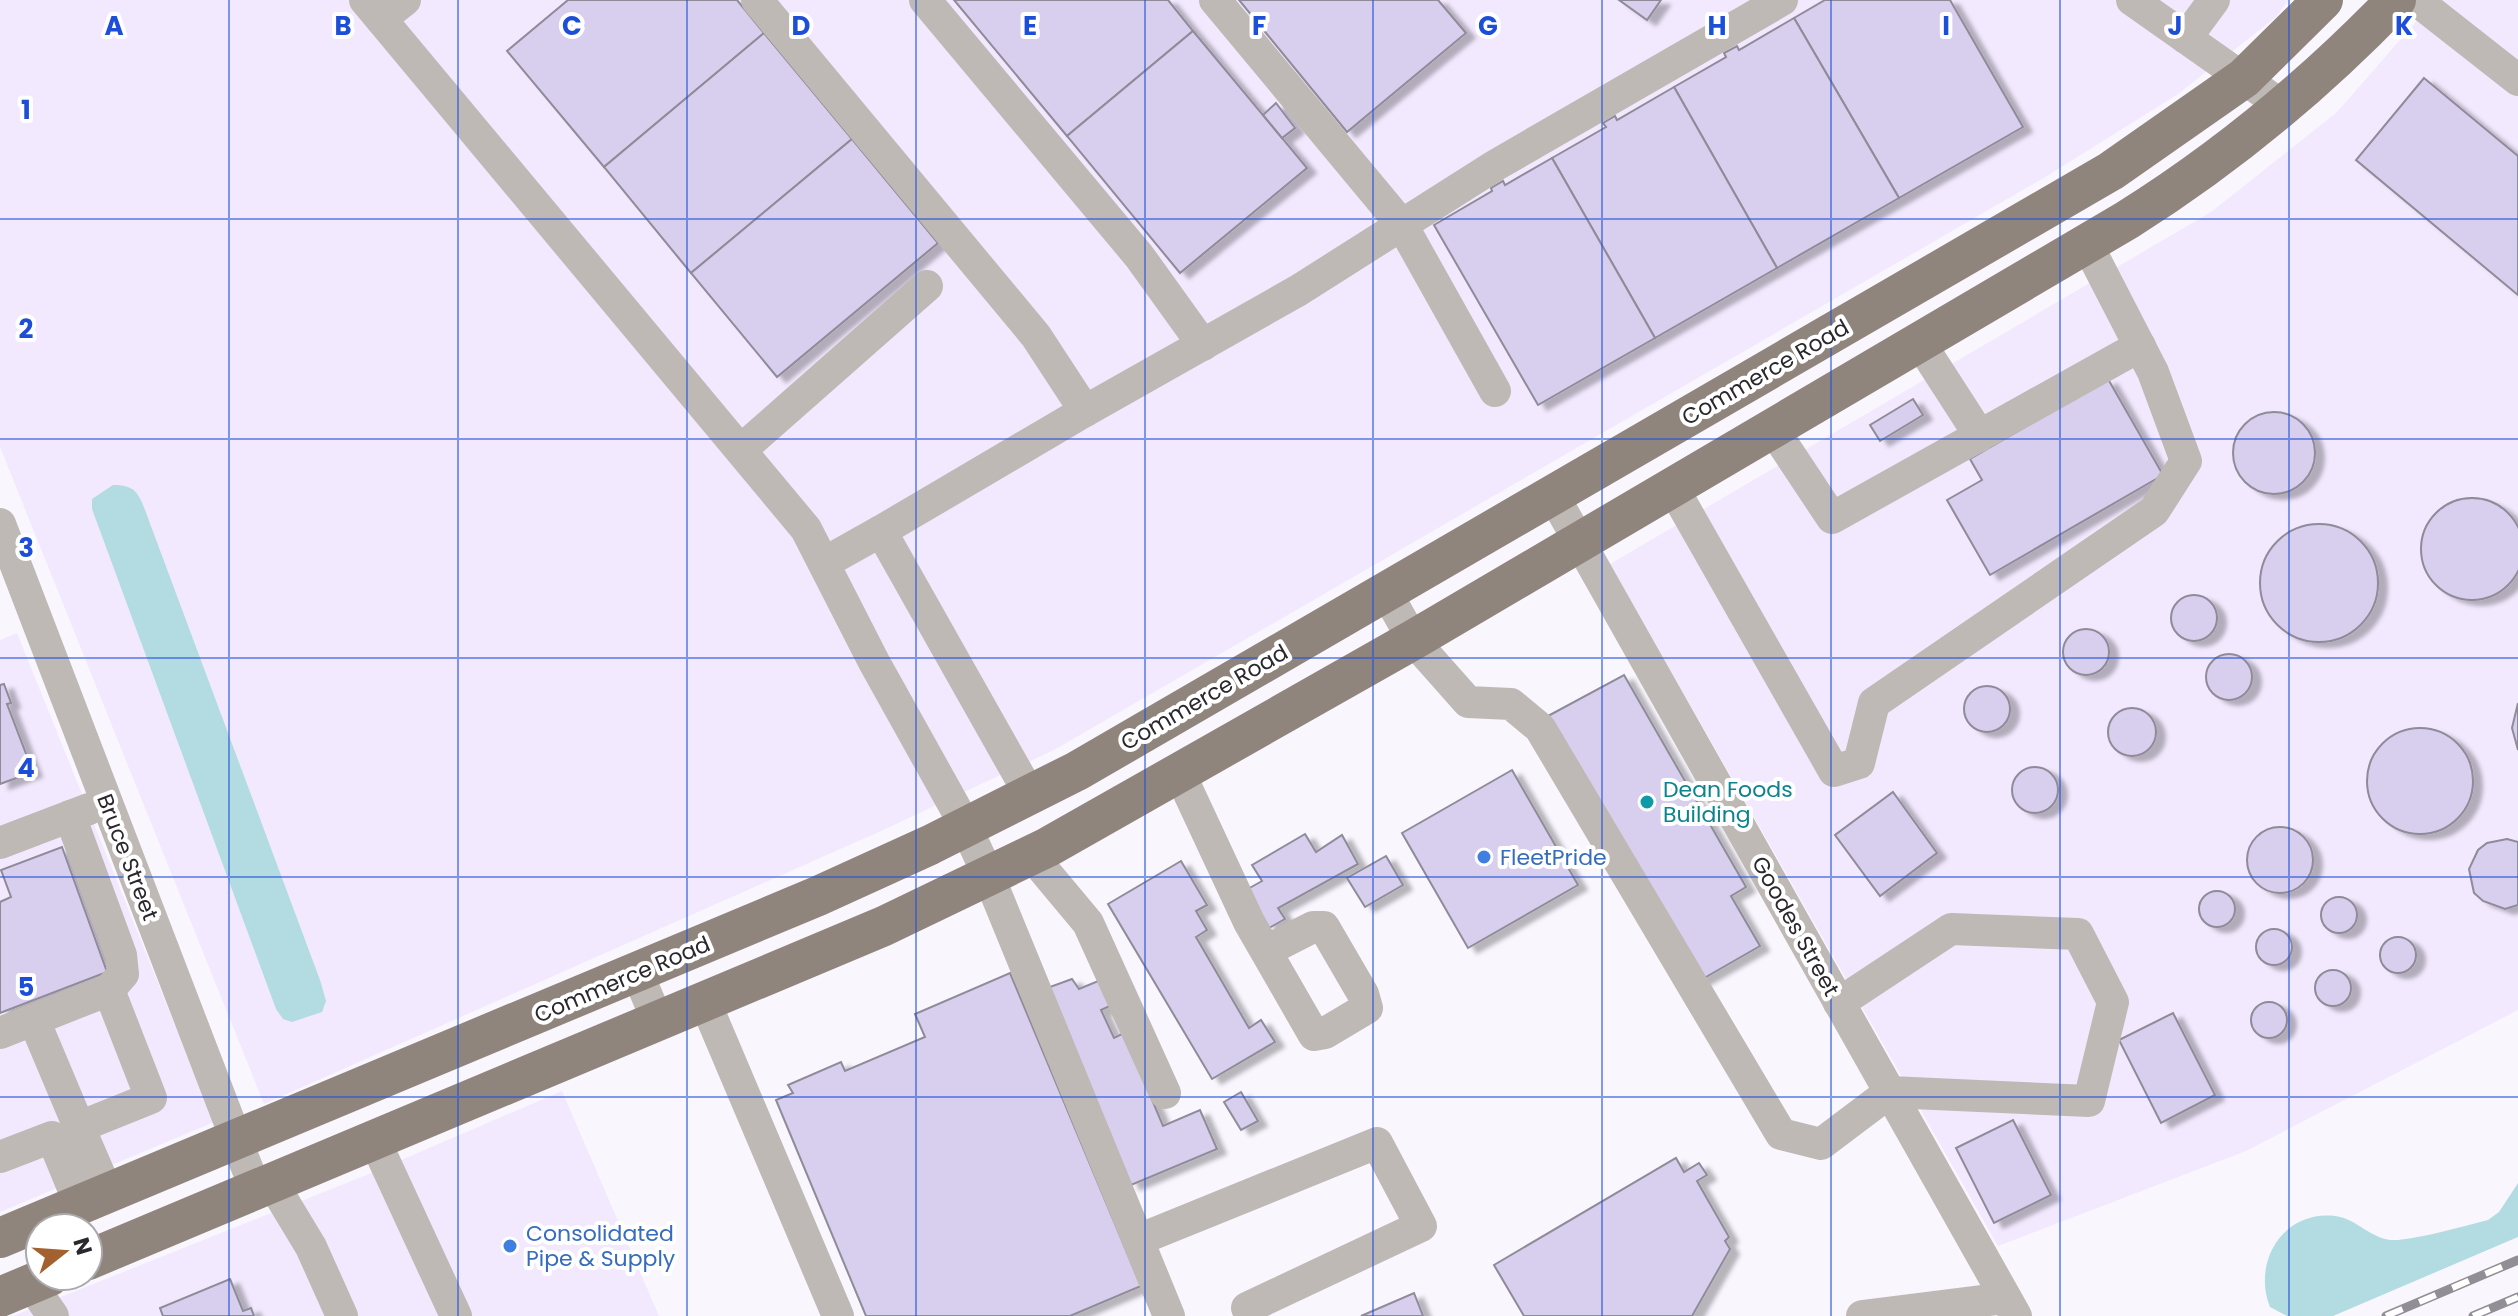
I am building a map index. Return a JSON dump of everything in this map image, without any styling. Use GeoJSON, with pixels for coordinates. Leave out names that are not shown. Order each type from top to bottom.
{"type":"FeatureCollection","features":[{"type":"Feature","properties":{"kind":"main road","name":"Commerce Road"},"geometry":{"type":"LineString","coordinates":[[0,1238],[831,891],[1030,795],[2111,171],[2244,78],[2323,0]]}},
{"type":"Feature","properties":{"kind":"main road"},"geometry":{"type":"LineString","coordinates":[[104,1253],[884,926],[1032,856],[1413,640],[2087,244],[2203,171],[2284,107],[2396,0]]}},
{"type":"Feature","properties":{"kind":"street"},"geometry":{"type":"LineString","coordinates":[[757,0],[1036,336],[1085,411]]}},
{"type":"Feature","properties":{"kind":"street"},"geometry":{"type":"LineString","coordinates":[[925,0],[1139,256],[1203,345]]}},
{"type":"Feature","properties":{"kind":"street"},"geometry":{"type":"LineString","coordinates":[[1215,0],[1402,225],[1495,391]]}},
{"type":"Feature","properties":{"kind":"street"},"geometry":{"type":"LineString","coordinates":[[824,563],[1299,290],[1496,165],[1782,0]]}},
{"type":"Feature","properties":{"kind":"street"},"geometry":{"type":"LineString","coordinates":[[2132,0],[2284,107]]}},
{"type":"Feature","properties":{"kind":"street"},"geometry":{"type":"LineString","coordinates":[[2186,38],[2214,0]]}},
{"type":"Feature","properties":{"kind":"street"},"geometry":{"type":"LineString","coordinates":[[2416,0],[2518,80]]}},
{"type":"Feature","properties":{"kind":"street"},"geometry":{"type":"LineString","coordinates":[[384,6],[806,529],[874,662],[966,827],[1169,1316]]}},
{"type":"Feature","properties":{"kind":"street"},"geometry":{"type":"LineString","coordinates":[[1673,488],[1834,771],[1859,763],[1874,703],[2154,511],[2186,461],[2140,346],[2087,244]]}},
{"type":"Feature","properties":{"kind":"street"},"geometry":{"type":"LineString","coordinates":[[741,450],[927,286]]}},
{"type":"Feature","properties":{"kind":"street"},"geometry":{"type":"LineString","coordinates":[[1920,343],[1980,436]]}},
{"type":"Feature","properties":{"kind":"street"},"geometry":{"type":"LineString","coordinates":[[1773,429],[1832,518],[2140,346]]}},
{"type":"Feature","properties":{"kind":"street","name":"Goodes Street"},"geometry":{"type":"LineString","coordinates":[[1553,495],[2011,1307]]}},
{"type":"Feature","properties":{"kind":"street","name":"Bruce Street"},"geometry":{"type":"LineString","coordinates":[[0,524],[237,1140],[264,1187],[311,1247],[342,1316]]}},
{"type":"Feature","properties":{"kind":"street"},"geometry":{"type":"LineString","coordinates":[[881,531],[1030,795]]}},
{"type":"Feature","properties":{"kind":"street"},"geometry":{"type":"LineString","coordinates":[[1386,592],[1413,640],[1468,702],[1511,704],[1540,728],[1781,1134],[1821,1144],[1890,1092],[2089,1101],[2113,1002],[2078,934],[1951,929],[1839,1003]]}},
{"type":"Feature","properties":{"kind":"street"},"geometry":{"type":"LineString","coordinates":[[1180,774],[1266,951]]}},
{"type":"Feature","properties":{"kind":"street"},"geometry":{"type":"LineString","coordinates":[[0,843],[107,801]]}},
{"type":"Feature","properties":{"kind":"street"},"geometry":{"type":"LineString","coordinates":[[0,1033],[109,990],[123,974],[121,955],[70,816]]}},
{"type":"Feature","properties":{"kind":"street"},"geometry":{"type":"LineString","coordinates":[[1032,856],[1088,923],[1165,1093]]}},
{"type":"Feature","properties":{"kind":"street"},"geometry":{"type":"LineString","coordinates":[[637,972],[658,1022]]}},
{"type":"Feature","properties":{"kind":"street"},"geometry":{"type":"LineString","coordinates":[[79,1127],[151,1098],[109,990]]}},
{"type":"Feature","properties":{"kind":"street"},"geometry":{"type":"LineString","coordinates":[[705,1002],[838,1316]]}},
{"type":"Feature","properties":{"kind":"street"},"geometry":{"type":"LineString","coordinates":[[34,1020],[79,1127],[94,1200]]}},
{"type":"Feature","properties":{"kind":"street"},"geometry":{"type":"LineString","coordinates":[[0,1157],[52,1137],[94,1200]]}},
{"type":"Feature","properties":{"kind":"street"},"geometry":{"type":"LineString","coordinates":[[375,1141],[456,1316]]}},
{"type":"Feature","properties":{"kind":"street"},"geometry":{"type":"LineString","coordinates":[[1138,1240],[1377,1143],[1421,1226],[1247,1308]]}},
{"type":"Feature","properties":{"kind":"street"},"geometry":{"type":"LineString","coordinates":[[1862,1316],[2011,1307]]}},
{"type":"Feature","properties":{"kind":"shaded area"},"geometry":{"type":"Polygon","coordinates":[[[0,0],[2289,0],[2276,17],[2178,94],[2042,179],[1054,750],[881,831],[264,1104],[0,447],[0,0]]]}},
{"type":"Feature","properties":{"kind":"shaded area"},"geometry":{"type":"Polygon","coordinates":[[[2435,0],[2518,0],[2518,1010],[2246,1151],[1998,1246],[1610,564],[2211,212],[2337,112],[2435,0]]]}},
{"type":"Feature","properties":{"kind":"shaded area"},"geometry":{"type":"Polygon","coordinates":[[[17,633],[214,1122],[0,1212],[0,640],[17,633]]]}},
{"type":"Feature","properties":{"kind":"shaded area","name":"Consolidated Pipe & Supply"},"geometry":{"type":"Polygon","coordinates":[[[562,1091],[659,1316],[13,1316],[73,1292],[104,1292],[104,1280],[364,1176],[562,1091]]]}},
{"type":"Feature","properties":{"kind":"water"},"geometry":{"type":"Polygon","coordinates":[[[113,485],[126,486],[134,491],[145,510],[320,980],[326,1001],[322,1012],[292,1022],[283,1019],[276,1009],[92,509],[92,499],[113,485]]]}},
{"type":"Feature","properties":{"kind":"water"},"geometry":{"type":"Polygon","coordinates":[[[2518,1183],[2518,1237],[2333,1316],[2287,1316],[2270,1307],[2265,1290],[2269,1257],[2276,1242],[2300,1221],[2317,1216],[2335,1216],[2389,1240],[2420,1237],[2488,1220],[2499,1212],[2518,1183]]]}},
{"type":"Feature","properties":{"kind":"building"},"geometry":{"type":"Polygon","coordinates":[[[568,0],[737,0],[764,33],[604,167],[507,51],[568,0]]]}},
{"type":"Feature","properties":{"kind":"building"},"geometry":{"type":"Polygon","coordinates":[[[954,0],[1168,0],[1193,31],[1067,136],[954,0]]]}},
{"type":"Feature","properties":{"kind":"building"},"geometry":{"type":"Polygon","coordinates":[[[1239,0],[1438,0],[1466,33],[1347,132],[1239,0]]]}},
{"type":"Feature","properties":{"kind":"building"},"geometry":{"type":"Polygon","coordinates":[[[1619,0],[1661,0],[1647,20],[1619,0]]]}},
{"type":"Feature","properties":{"kind":"building"},"geometry":{"type":"Polygon","coordinates":[[[1825,0],[1950,0],[2023,127],[1899,198],[1794,18],[1825,0]]]}},
{"type":"Feature","properties":{"kind":"building"},"geometry":{"type":"Polygon","coordinates":[[[1794,18],[1899,198],[1777,268],[1674,87],[1726,57],[1724,53],[1737,46],[1739,50],[1794,18]]]}},
{"type":"Feature","properties":{"kind":"building"},"geometry":{"type":"Polygon","coordinates":[[[1193,31],[1307,168],[1180,273],[1067,136],[1193,31]]]}},
{"type":"Feature","properties":{"kind":"building"},"geometry":{"type":"Polygon","coordinates":[[[764,33],[852,139],[691,273],[604,167],[764,33]]]}},
{"type":"Feature","properties":{"kind":"building"},"geometry":{"type":"Polygon","coordinates":[[[2424,78],[2518,156],[2518,295],[2356,160],[2424,78]]]}},
{"type":"Feature","properties":{"kind":"building"},"geometry":{"type":"Polygon","coordinates":[[[1674,87],[1777,268],[1655,338],[1552,158],[1606,127],[1603,123],[1615,116],[1617,120],[1674,87]]]}},
{"type":"Feature","properties":{"kind":"building"},"geometry":{"type":"Polygon","coordinates":[[[1276,103],[1295,128],[1282,138],[1263,115],[1276,103]]]}},
{"type":"Feature","properties":{"kind":"building"},"geometry":{"type":"Polygon","coordinates":[[[852,139],[938,243],[777,377],[691,273],[852,139]]]}},
{"type":"Feature","properties":{"kind":"building"},"geometry":{"type":"Polygon","coordinates":[[[1552,158],[1655,338],[1538,405],[1434,225],[1492,191],[1491,188],[1503,181],[1505,185],[1552,158]]]}},
{"type":"Feature","properties":{"kind":"building"},"geometry":{"type":"Polygon","coordinates":[[[2108,379],[2163,475],[1990,575],[1947,500],[1982,480],[1970,459],[2108,379]]]}},
{"type":"Feature","properties":{"kind":"building"},"geometry":{"type":"Polygon","coordinates":[[[1913,399],[1923,415],[1880,441],[1870,425],[1913,399]]]}},
{"type":"Feature","properties":{"kind":"building"},"geometry":{"type":"Polygon","coordinates":[[[2274,412],[2290,415],[2303,424],[2312,437],[2315,453],[2312,469],[2303,482],[2290,491],[2274,494],[2258,491],[2245,482],[2236,469],[2233,453],[2236,437],[2245,424],[2258,415],[2274,412]]]}},
{"type":"Feature","properties":{"kind":"building"},"geometry":{"type":"Polygon","coordinates":[[[2472,498],[2491,502],[2508,513],[2519,530],[2523,549],[2519,568],[2508,585],[2491,596],[2472,600],[2453,596],[2436,585],[2425,568],[2421,549],[2425,530],[2436,513],[2453,502],[2472,498]]]}},
{"type":"Feature","properties":{"kind":"building"},"geometry":{"type":"Polygon","coordinates":[[[2319,524],[2342,528],[2361,541],[2374,560],[2378,583],[2374,606],[2361,625],[2342,638],[2319,642],[2296,638],[2277,625],[2264,606],[2260,583],[2264,560],[2277,541],[2296,528],[2319,524]]]}},
{"type":"Feature","properties":{"kind":"building"},"geometry":{"type":"Polygon","coordinates":[[[2194,595],[2203,596],[2210,602],[2216,609],[2216,627],[2210,634],[2203,640],[2194,641],[2185,640],[2178,634],[2172,627],[2171,618],[2172,609],[2178,602],[2185,596],[2194,595]]]}},
{"type":"Feature","properties":{"kind":"building"},"geometry":{"type":"Polygon","coordinates":[[[2086,629],[2102,636],[2109,652],[2102,668],[2086,675],[2070,668],[2063,652],[2070,636],[2086,629]]]}},
{"type":"Feature","properties":{"kind":"building"},"geometry":{"type":"Polygon","coordinates":[[[2229,654],[2245,661],[2252,677],[2245,693],[2229,700],[2213,693],[2206,677],[2213,661],[2229,654]]]}},
{"type":"Feature","properties":{"kind":"building","name":"Dean Foods Building"},"geometry":{"type":"Polygon","coordinates":[[[1624,675],[1746,887],[1731,896],[1760,946],[1699,981],[1548,716],[1624,675]]]}},
{"type":"Feature","properties":{"kind":"building"},"geometry":{"type":"Polygon","coordinates":[[[4,684],[11,703],[7,704],[33,772],[0,784],[0,685],[4,684]]]}},
{"type":"Feature","properties":{"kind":"building"},"geometry":{"type":"Polygon","coordinates":[[[1987,686],[2003,693],[2010,709],[2003,725],[1987,732],[1971,725],[1964,709],[1971,693],[1987,686]]]}},
{"type":"Feature","properties":{"kind":"building"},"geometry":{"type":"Polygon","coordinates":[[[2518,703],[2518,750],[2512,728],[2518,703]]]}},
{"type":"Feature","properties":{"kind":"building"},"geometry":{"type":"Polygon","coordinates":[[[2132,708],[2149,715],[2156,732],[2149,749],[2132,756],[2115,749],[2108,732],[2115,715],[2132,708]]]}},
{"type":"Feature","properties":{"kind":"building"},"geometry":{"type":"Polygon","coordinates":[[[2420,728],[2440,732],[2458,743],[2469,761],[2473,781],[2469,801],[2458,819],[2440,830],[2420,834],[2400,830],[2382,819],[2371,801],[2367,781],[2371,761],[2382,743],[2400,732],[2420,728]]]}},
{"type":"Feature","properties":{"kind":"building"},"geometry":{"type":"Polygon","coordinates":[[[2035,767],[2051,774],[2058,790],[2051,806],[2035,813],[2019,806],[2012,790],[2019,774],[2035,767]]]}},
{"type":"Feature","properties":{"kind":"building"},"geometry":{"type":"Polygon","coordinates":[[[1512,770],[1578,885],[1468,948],[1402,833],[1512,770]]]}},
{"type":"Feature","properties":{"kind":"building"},"geometry":{"type":"Polygon","coordinates":[[[1893,792],[1937,853],[1880,896],[1835,835],[1893,792]]]}},
{"type":"Feature","properties":{"kind":"building"},"geometry":{"type":"Polygon","coordinates":[[[2280,827],[2293,830],[2303,837],[2310,847],[2313,860],[2310,873],[2303,883],[2293,890],[2280,893],[2267,890],[2257,883],[2250,873],[2247,860],[2250,847],[2257,837],[2267,830],[2280,827]]]}},
{"type":"Feature","properties":{"kind":"building"},"geometry":{"type":"Polygon","coordinates":[[[1305,834],[1316,852],[1342,835],[1358,864],[1278,908],[1285,919],[1269,928],[1246,890],[1262,881],[1252,865],[1305,834]]]}},
{"type":"Feature","properties":{"kind":"building"},"geometry":{"type":"Polygon","coordinates":[[[2507,839],[2518,842],[2518,905],[2505,909],[2483,901],[2474,893],[2469,869],[2478,850],[2487,843],[2507,839]]]}},
{"type":"Feature","properties":{"kind":"building"},"geometry":{"type":"Polygon","coordinates":[[[62,847],[107,972],[0,1013],[0,902],[11,897],[1,870],[62,847]]]}},
{"type":"Feature","properties":{"kind":"building"},"geometry":{"type":"Polygon","coordinates":[[[1386,856],[1403,885],[1365,907],[1347,878],[1386,856]]]}},
{"type":"Feature","properties":{"kind":"building"},"geometry":{"type":"Polygon","coordinates":[[[1181,861],[1207,905],[1196,911],[1207,930],[1196,937],[1249,1028],[1261,1020],[1275,1042],[1212,1079],[1108,904],[1181,861]]]}},
{"type":"Feature","properties":{"kind":"building"},"geometry":{"type":"Polygon","coordinates":[[[2217,891],[2230,896],[2235,909],[2230,922],[2217,927],[2204,922],[2199,909],[2204,896],[2217,891]]]}},
{"type":"Feature","properties":{"kind":"building"},"geometry":{"type":"Polygon","coordinates":[[[2339,897],[2352,902],[2357,915],[2352,928],[2339,933],[2326,928],[2321,915],[2326,902],[2339,897]]]}},
{"type":"Feature","properties":{"kind":"building"},"geometry":{"type":"Polygon","coordinates":[[[2274,929],[2287,934],[2292,947],[2287,960],[2274,965],[2261,960],[2256,947],[2261,934],[2274,929]]]}},
{"type":"Feature","properties":{"kind":"building"},"geometry":{"type":"Polygon","coordinates":[[[2398,937],[2411,942],[2416,955],[2411,968],[2398,973],[2385,968],[2380,955],[2385,942],[2398,937]]]}},
{"type":"Feature","properties":{"kind":"building"},"geometry":{"type":"Polygon","coordinates":[[[2333,970],[2346,975],[2351,988],[2346,1001],[2333,1006],[2320,1001],[2315,988],[2320,975],[2333,970]]]}},
{"type":"Feature","properties":{"kind":"building"},"geometry":{"type":"Polygon","coordinates":[[[1010,973],[1141,1286],[1070,1316],[866,1316],[776,1100],[793,1093],[788,1085],[841,1062],[845,1071],[925,1037],[915,1014],[1010,973]]]}},
{"type":"Feature","properties":{"kind":"building"},"geometry":{"type":"Polygon","coordinates":[[[1072,979],[1079,989],[1103,979],[1114,1004],[1101,1010],[1114,1038],[1124,1033],[1163,1126],[1200,1110],[1217,1149],[1131,1185],[1047,988],[1072,979]]]}},
{"type":"Feature","properties":{"kind":"building"},"geometry":{"type":"Polygon","coordinates":[[[2269,1002],[2282,1007],[2287,1020],[2282,1033],[2269,1038],[2256,1033],[2251,1020],[2256,1007],[2269,1002]]]}},
{"type":"Feature","properties":{"kind":"building"},"geometry":{"type":"Polygon","coordinates":[[[2173,1013],[2215,1095],[2161,1123],[2119,1040],[2173,1013]]]}},
{"type":"Feature","properties":{"kind":"building"},"geometry":{"type":"Polygon","coordinates":[[[1241,1092],[1258,1121],[1241,1130],[1224,1102],[1241,1092]]]}},
{"type":"Feature","properties":{"kind":"building"},"geometry":{"type":"Polygon","coordinates":[[[2013,1120],[2051,1195],[1994,1223],[1956,1148],[2013,1120]]]}},
{"type":"Feature","properties":{"kind":"building"},"geometry":{"type":"Polygon","coordinates":[[[1676,1158],[1684,1172],[1699,1163],[1707,1175],[1697,1181],[1729,1237],[1725,1241],[1730,1249],[1692,1316],[1524,1316],[1494,1265],[1676,1158]]]}},
{"type":"Feature","properties":{"kind":"building"},"geometry":{"type":"Polygon","coordinates":[[[230,1279],[243,1311],[251,1308],[254,1316],[163,1316],[160,1308],[230,1279]]]}},
{"type":"Feature","properties":{"kind":"building"},"geometry":{"type":"Polygon","coordinates":[[[1414,1293],[1423,1316],[1361,1316],[1414,1293]]]}},
{"type":"Feature","properties":{"kind":"railway"},"geometry":{"type":"LineString","coordinates":[[2386,1316],[2518,1260]]}},
{"type":"Feature","properties":{"kind":"railway"},"geometry":{"type":"LineString","coordinates":[[2473,1316],[2518,1297]]}},
{"type":"Feature","properties":{"kind":"place","name":"Dean Foods Building"},"geometry":{"type":"Point","coordinates":[1647,802]}},
{"type":"Feature","properties":{"kind":"place","name":"FleetPride"},"geometry":{"type":"Point","coordinates":[1484,857]}},
{"type":"Feature","properties":{"kind":"place","name":"Consolidated Pipe & Supply"},"geometry":{"type":"Point","coordinates":[510,1246]}}]}
